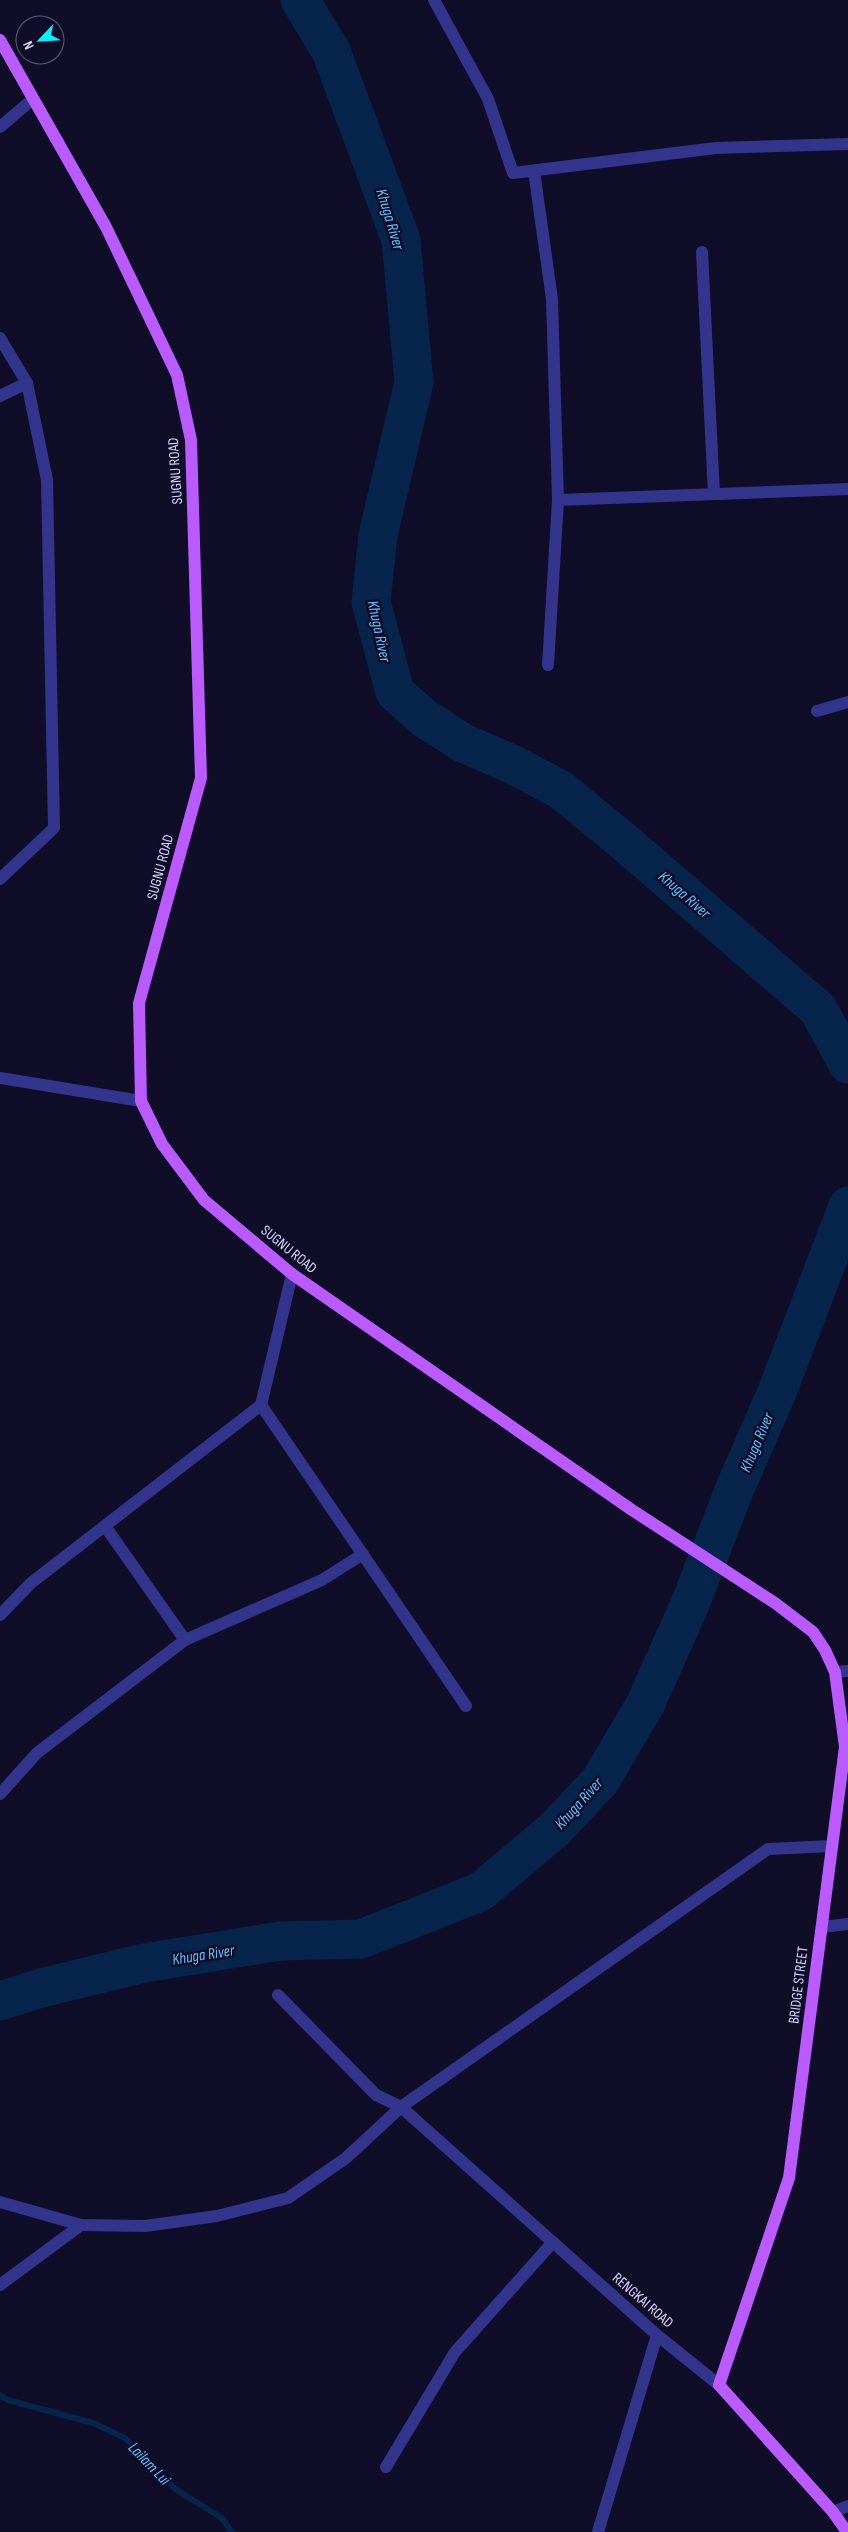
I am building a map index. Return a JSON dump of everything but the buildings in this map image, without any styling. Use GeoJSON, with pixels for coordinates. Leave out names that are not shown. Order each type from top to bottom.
{"type":"FeatureCollection","features":[{"type":"Feature","properties":{"kind":"main road","name":"SUGNU ROAD"},"geometry":{"type":"LineString","coordinates":[[0,40],[106,227],[177,375],[191,440],[201,778],[139,1003],[140,1101],[162,1144],[204,1200],[292,1274],[632,1510],[775,1603]]}},
{"type":"Feature","properties":{"kind":"main road","name":"BRIDGE STREET"},"geometry":{"type":"LineString","coordinates":[[719,2385],[789,2178],[845,1747],[835,1672],[825,1650],[813,1632],[775,1603]]}},
{"type":"Feature","properties":{"kind":"main road","name":"RENGKAI ROAD"},"geometry":{"type":"LineString","coordinates":[[719,2385],[834,2512],[847,2532]]}},
{"type":"Feature","properties":{"kind":"street"},"geometry":{"type":"LineString","coordinates":[[434,0],[488,99],[513,174],[716,148],[848,144]]}},
{"type":"Feature","properties":{"kind":"street"},"geometry":{"type":"LineString","coordinates":[[0,127],[33,99]]}},
{"type":"Feature","properties":{"kind":"street"},"geometry":{"type":"LineString","coordinates":[[534,171],[552,299],[558,500],[548,665]]}},
{"type":"Feature","properties":{"kind":"street"},"geometry":{"type":"LineString","coordinates":[[702,252],[714,494]]}},
{"type":"Feature","properties":{"kind":"street"},"geometry":{"type":"LineString","coordinates":[[0,338],[27,383],[47,480],[54,828],[0,879]]}},
{"type":"Feature","properties":{"kind":"street"},"geometry":{"type":"LineString","coordinates":[[0,396],[27,383]]}},
{"type":"Feature","properties":{"kind":"street"},"geometry":{"type":"LineString","coordinates":[[558,500],[848,489]]}},
{"type":"Feature","properties":{"kind":"street"},"geometry":{"type":"LineString","coordinates":[[817,711],[848,702]]}},
{"type":"Feature","properties":{"kind":"street"},"geometry":{"type":"LineString","coordinates":[[0,1078],[140,1101]]}},
{"type":"Feature","properties":{"kind":"street"},"geometry":{"type":"LineString","coordinates":[[0,1615],[31,1583],[261,1405],[292,1274]]}},
{"type":"Feature","properties":{"kind":"street"},"geometry":{"type":"LineString","coordinates":[[261,1405],[466,1706]]}},
{"type":"Feature","properties":{"kind":"street"},"geometry":{"type":"LineString","coordinates":[[105,1526],[185,1640]]}},
{"type":"Feature","properties":{"kind":"street"},"geometry":{"type":"LineString","coordinates":[[0,1794],[37,1753],[185,1640],[322,1580],[363,1554]]}},
{"type":"Feature","properties":{"kind":"street"},"geometry":{"type":"LineString","coordinates":[[835,1672],[848,1671]]}},
{"type":"Feature","properties":{"kind":"street"},"geometry":{"type":"LineString","coordinates":[[0,2202],[80,2225],[154,2225],[217,2216],[288,2198],[346,2158],[401,2107],[768,1849],[832,1846]]}},
{"type":"Feature","properties":{"kind":"street"},"geometry":{"type":"LineString","coordinates":[[822,1928],[848,1924]]}},
{"type":"Feature","properties":{"kind":"street","name":"RENGKAI ROAD"},"geometry":{"type":"LineString","coordinates":[[278,1995],[376,2095],[401,2107],[657,2335],[719,2385]]}},
{"type":"Feature","properties":{"kind":"street"},"geometry":{"type":"LineString","coordinates":[[0,2285],[80,2225]]}},
{"type":"Feature","properties":{"kind":"street"},"geometry":{"type":"LineString","coordinates":[[386,2467],[455,2352],[553,2242]]}},
{"type":"Feature","properties":{"kind":"street"},"geometry":{"type":"LineString","coordinates":[[598,2532],[657,2335]]}},
{"type":"Feature","properties":{"kind":"street"},"geometry":{"type":"LineString","coordinates":[[834,2512],[848,2506]]}},
{"type":"Feature","properties":{"kind":"waterway","name":"Khuga River"},"geometry":{"type":"LineString","coordinates":[[300,0],[331,51],[401,240],[414,382],[378,535],[371,602],[395,692],[424,718],[463,743],[514,765],[561,790],[622,840],[818,1009],[848,1064]]}},
{"type":"Feature","properties":{"kind":"waterway","name":"Khuga River"},"geometry":{"type":"LineString","coordinates":[[0,2001],[41,1988],[144,1963],[280,1941],[361,1939],[480,1892],[554,1830],[600,1781],[645,1705],[690,1604],[735,1488],[777,1392],[848,1206]]}},
{"type":"Feature","properties":{"kind":"waterway","name":"Lailam Lui"},"geometry":{"type":"LineString","coordinates":[[0,2395],[8,2400],[93,2423],[125,2438],[150,2461],[175,2489],[222,2518],[232,2532]]}}]}
